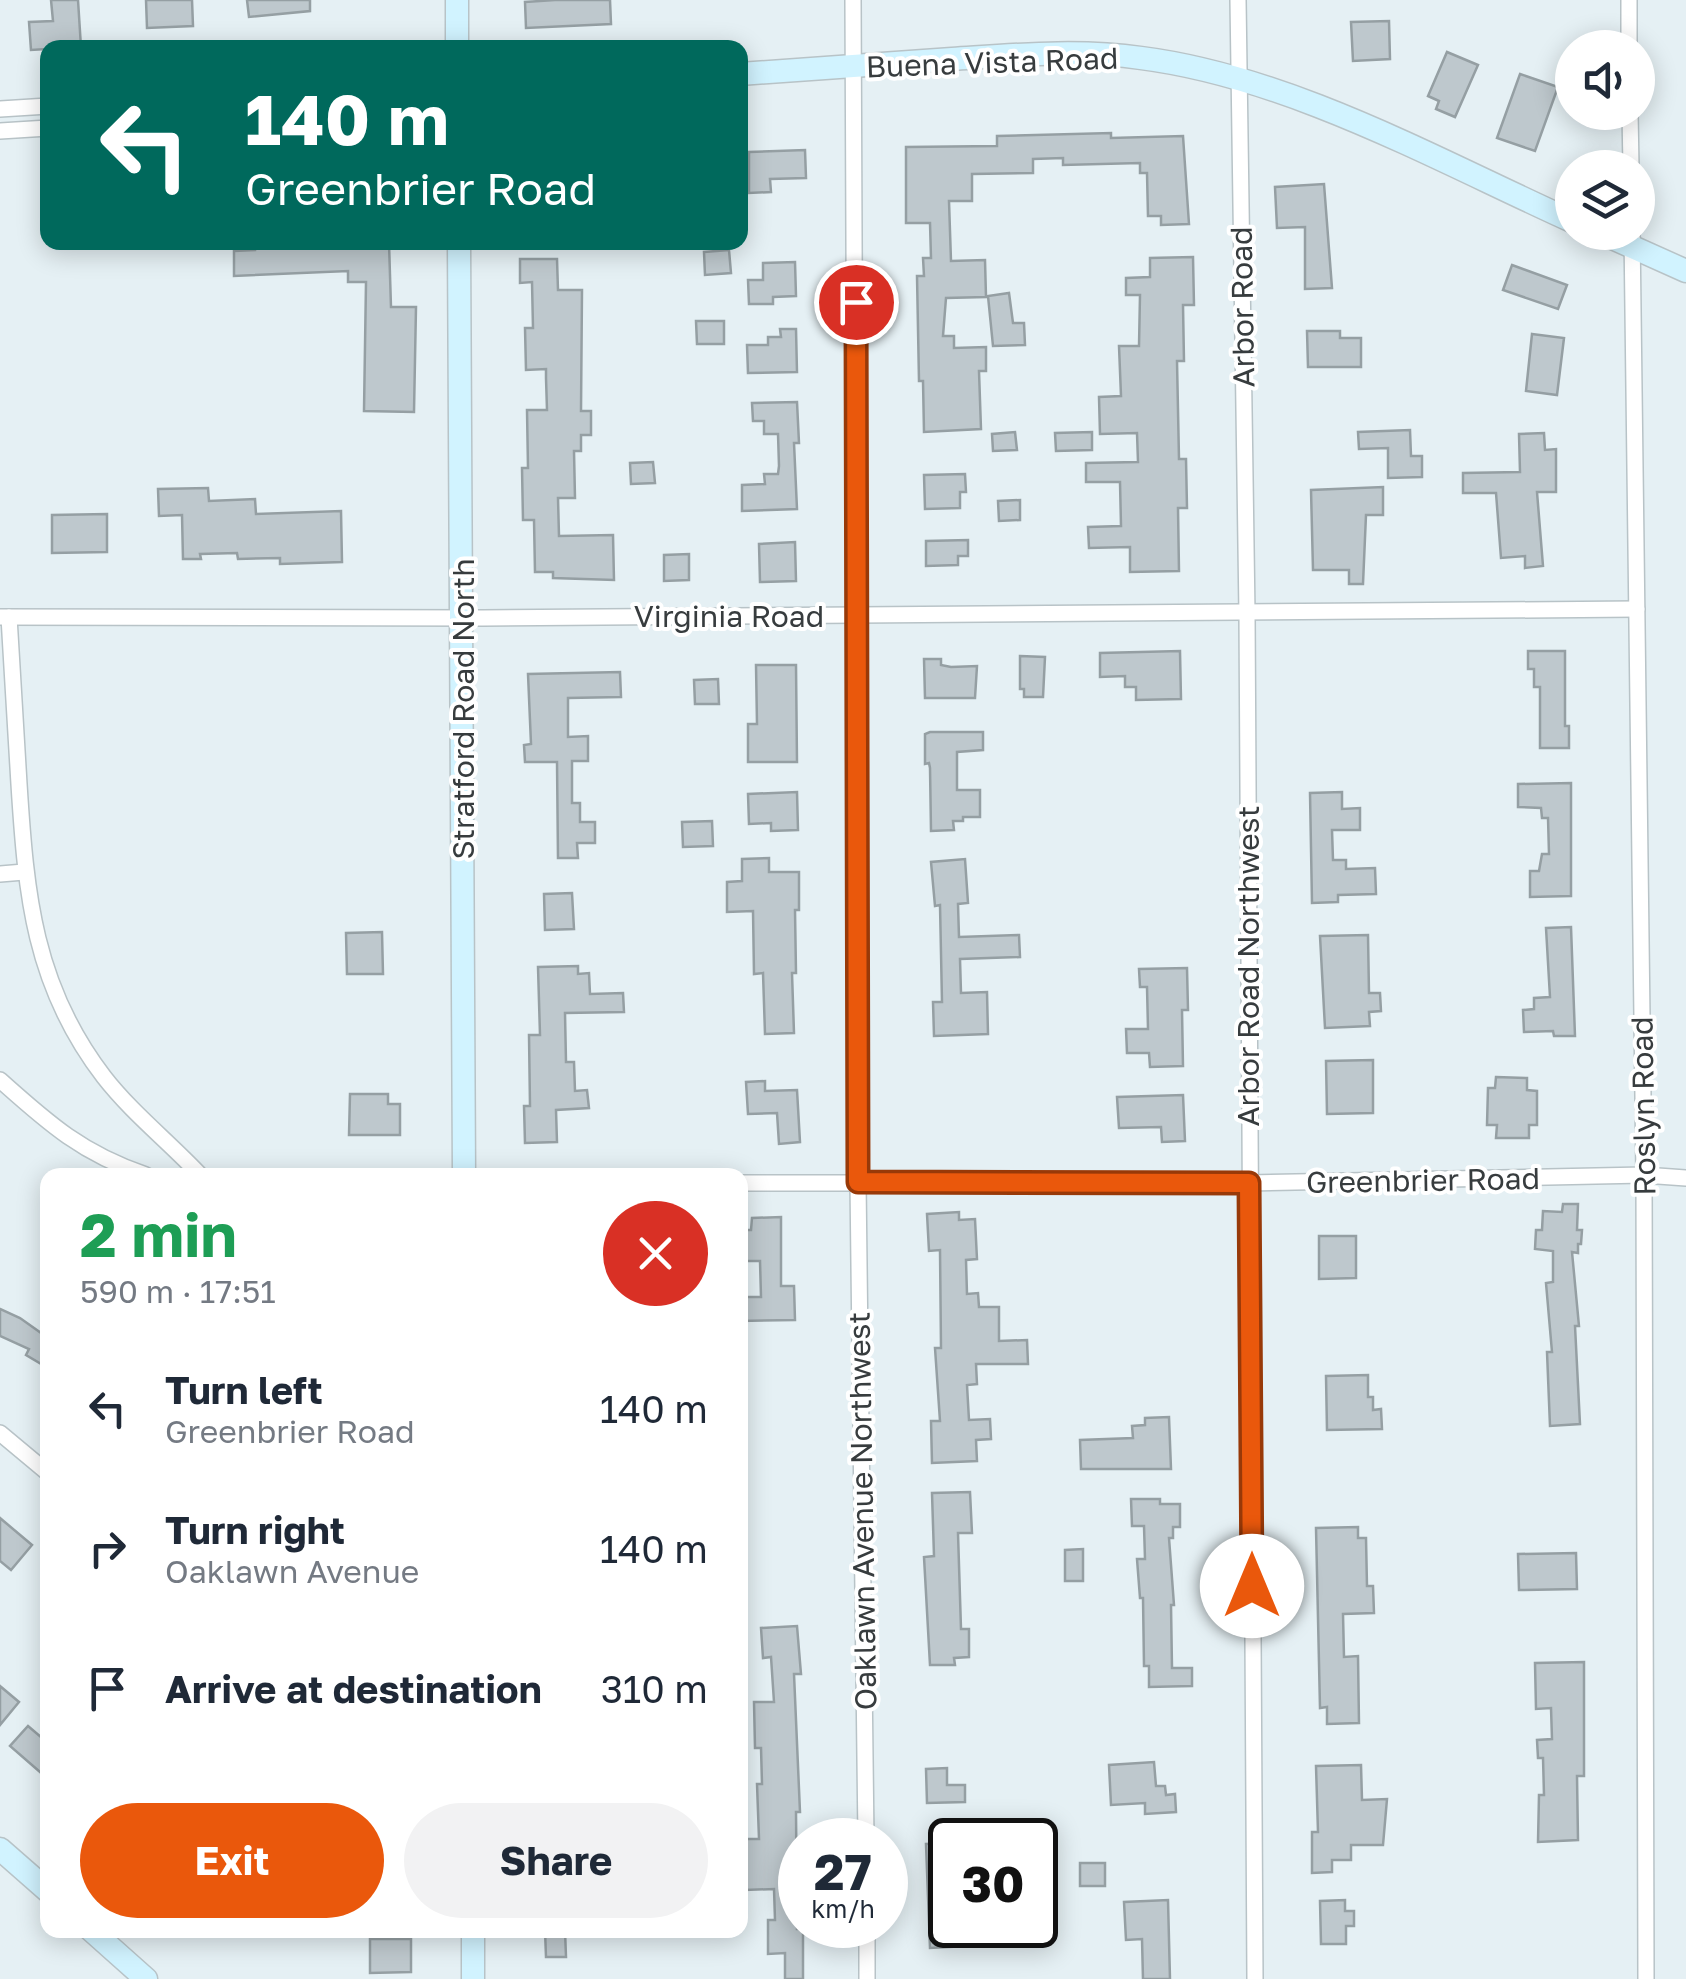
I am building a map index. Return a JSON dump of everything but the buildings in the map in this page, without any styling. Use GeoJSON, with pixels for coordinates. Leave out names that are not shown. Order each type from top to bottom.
{"type":"FeatureCollection","features":[{"type":"Feature","properties":{"kind":"street"},"geometry":{"type":"LineString","coordinates":[[457,0],[458,40]]}},
{"type":"Feature","properties":{"kind":"street","name":"Oaklawn Avenue Northwest"},"geometry":{"type":"LineString","coordinates":[[853,0],[858,1182],[866,1818]]}},
{"type":"Feature","properties":{"kind":"street","name":"Arbor Road"},"geometry":{"type":"LineString","coordinates":[[1238,0],[1247,614]]}},
{"type":"Feature","properties":{"kind":"street"},"geometry":{"type":"LineString","coordinates":[[1628,0],[1629,30]]}},
{"type":"Feature","properties":{"kind":"street","name":"Buena Vista Road"},"geometry":{"type":"LineString","coordinates":[[748,73],[1088,53],[1144,58],[1238,78],[1342,117],[1555,213]]}},
{"type":"Feature","properties":{"kind":"street"},"geometry":{"type":"LineString","coordinates":[[0,109],[40,106]]}},
{"type":"Feature","properties":{"kind":"street"},"geometry":{"type":"LineString","coordinates":[[0,131],[40,128]]}},
{"type":"Feature","properties":{"kind":"street","name":"Stratford Road North"},"geometry":{"type":"LineString","coordinates":[[460,250],[464,1168]]}},
{"type":"Feature","properties":{"kind":"street","name":"Roslyn Road"},"geometry":{"type":"LineString","coordinates":[[1632,250],[1644,1176],[1646,1979]]}},
{"type":"Feature","properties":{"kind":"street"},"geometry":{"type":"LineString","coordinates":[[1649,250],[1686,271]]}},
{"type":"Feature","properties":{"kind":"street","name":"Virginia Road"},"geometry":{"type":"LineString","coordinates":[[4,617],[1637,610]]}},
{"type":"Feature","properties":{"kind":"street","name":"Arbor Road Northwest"},"geometry":{"type":"LineString","coordinates":[[1247,614],[1255,1979]]}},
{"type":"Feature","properties":{"kind":"street"},"geometry":{"type":"LineString","coordinates":[[4,617],[24,872],[37,944],[53,991],[104,1077],[194,1168]]}},
{"type":"Feature","properties":{"kind":"street"},"geometry":{"type":"LineString","coordinates":[[0,874],[24,872]]}},
{"type":"Feature","properties":{"kind":"street"},"geometry":{"type":"LineString","coordinates":[[0,1080],[64,1136],[105,1161],[126,1168]]}},
{"type":"Feature","properties":{"kind":"street","name":"Greenbrier Road"},"geometry":{"type":"LineString","coordinates":[[748,1183],[1686,1178]]}},
{"type":"Feature","properties":{"kind":"street"},"geometry":{"type":"LineString","coordinates":[[0,1433],[40,1466]]}},
{"type":"Feature","properties":{"kind":"street"},"geometry":{"type":"LineString","coordinates":[[0,1849],[40,1884]]}},
{"type":"Feature","properties":{"kind":"street"},"geometry":{"type":"LineString","coordinates":[[100,1938],[145,1979]]}},
{"type":"Feature","properties":{"kind":"street"},"geometry":{"type":"LineString","coordinates":[[473,1938],[473,1979]]}},
{"type":"Feature","properties":{"kind":"street"},"geometry":{"type":"LineString","coordinates":[[866,1948],[867,1979]]}},
{"type":"Feature","properties":{"kind":"route"},"geometry":{"type":"LineString","coordinates":[[856,302],[858,1182],[1249,1183],[1252,1586]]}}]}
